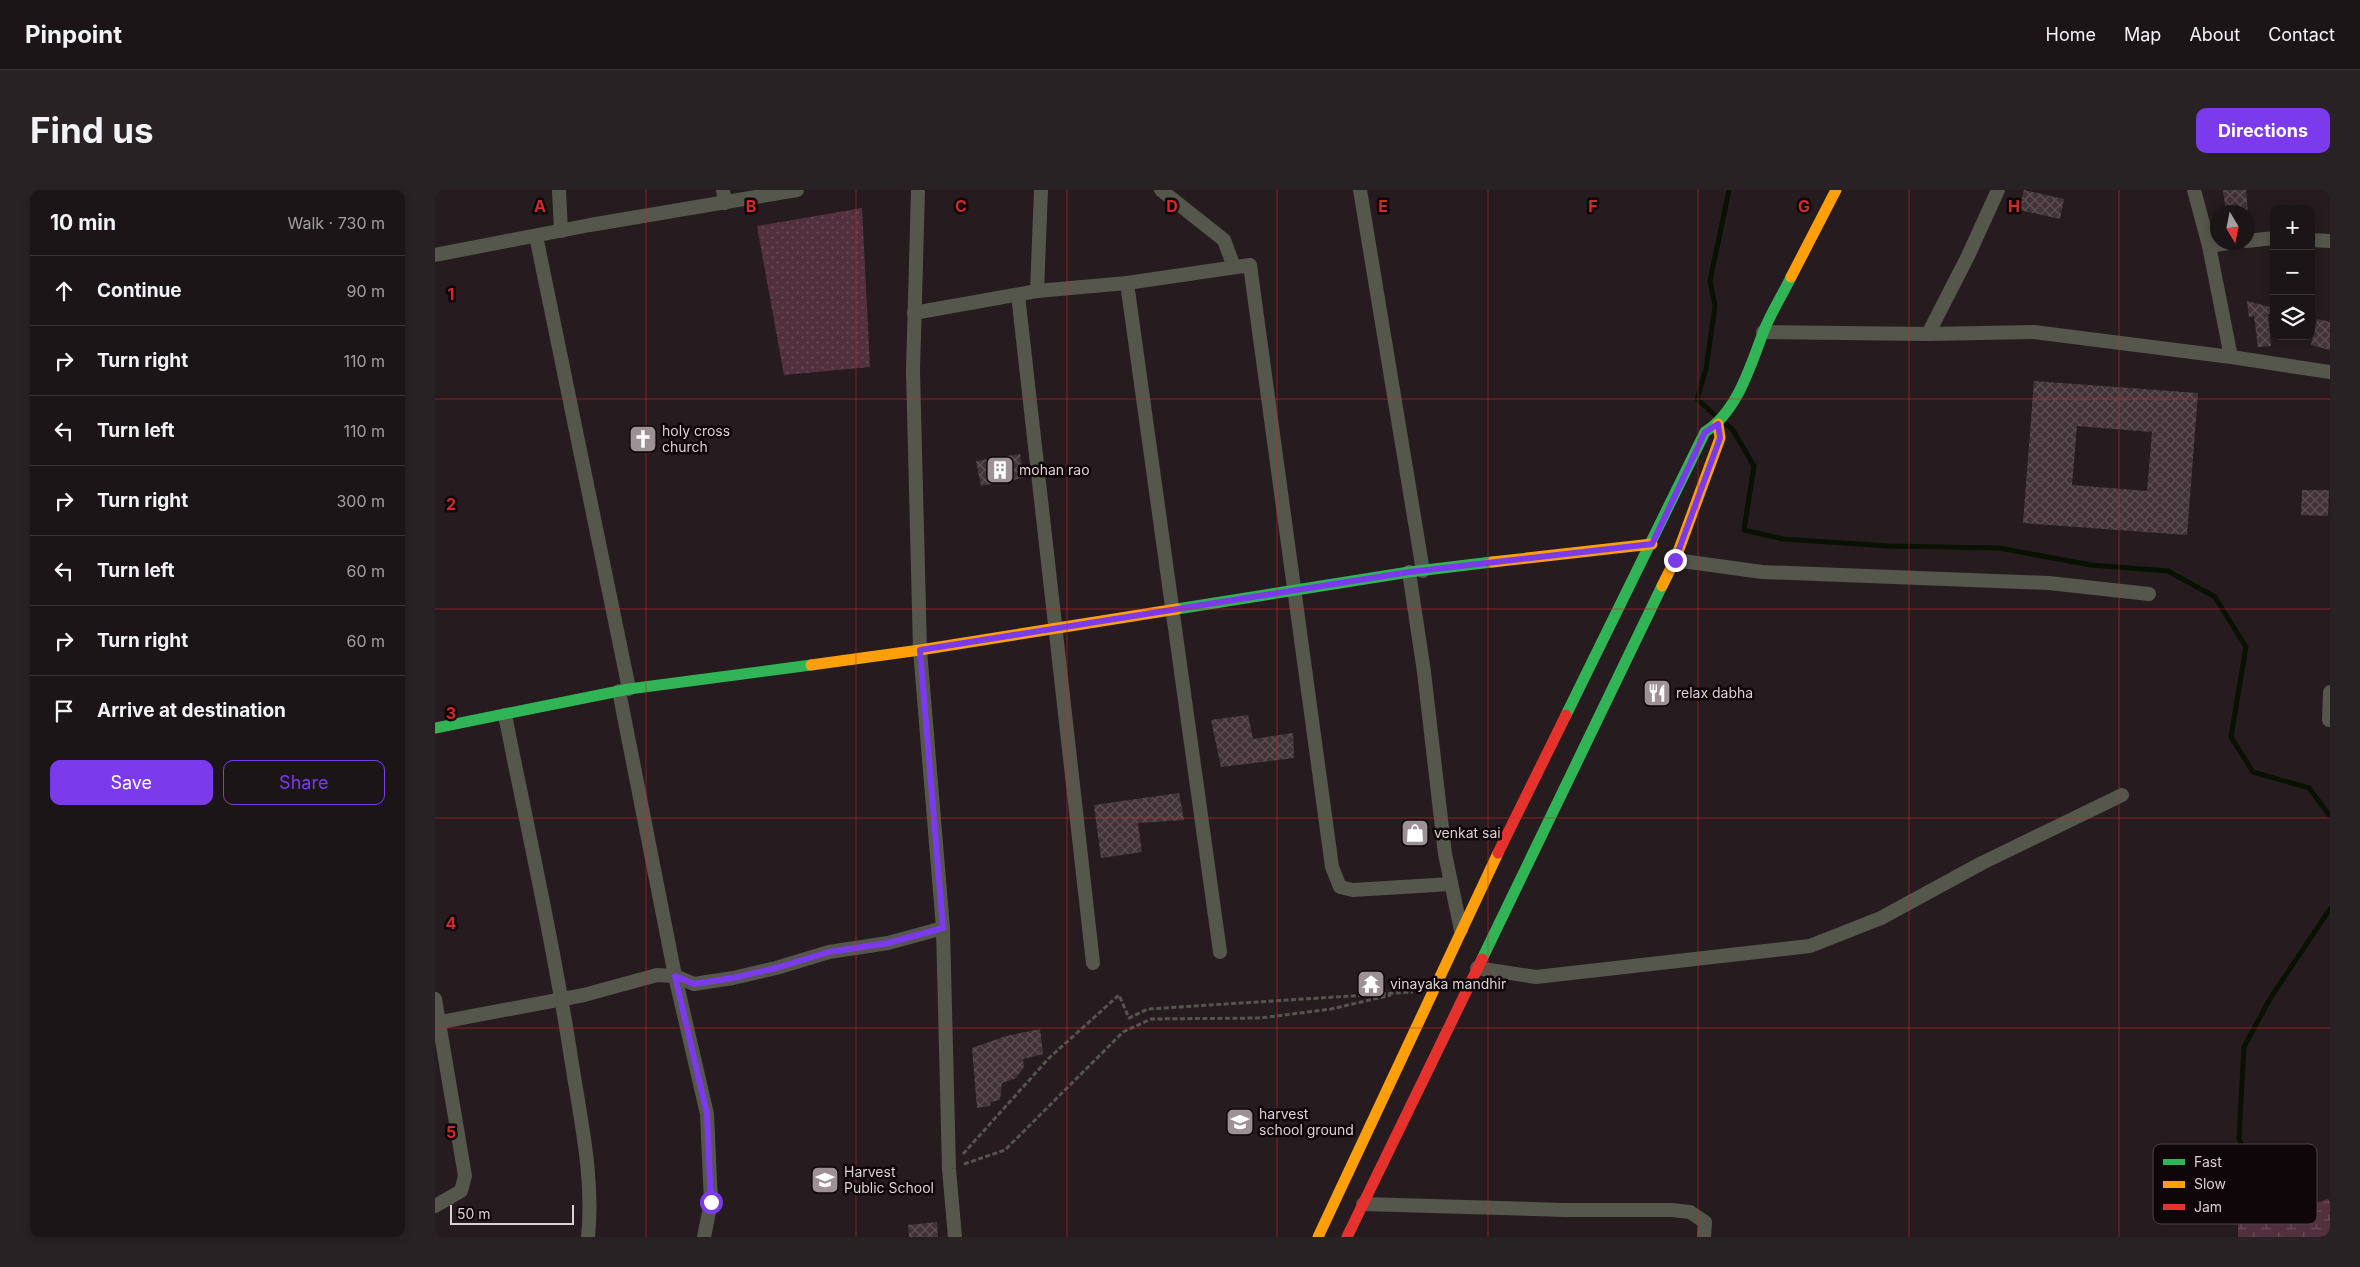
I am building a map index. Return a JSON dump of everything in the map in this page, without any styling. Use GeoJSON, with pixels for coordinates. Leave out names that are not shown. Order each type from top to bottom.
{"type":"FeatureCollection","features":[{"type":"Feature","properties":{"kind":"street"},"geometry":{"type":"LineString","coordinates":[[559,190],[561,231]]}},
{"type":"Feature","properties":{"kind":"street"},"geometry":{"type":"LineString","coordinates":[[435,255],[724,197],[797,190]]}},
{"type":"Feature","properties":{"kind":"street"},"geometry":{"type":"LineString","coordinates":[[918,190],[913,371],[920,650],[943,928],[949,1168],[955,1237]]}},
{"type":"Feature","properties":{"kind":"street"},"geometry":{"type":"LineString","coordinates":[[1037,291],[1041,190]]}},
{"type":"Feature","properties":{"kind":"street"},"geometry":{"type":"LineString","coordinates":[[1161,190],[1224,240],[1234,267]]}},
{"type":"Feature","properties":{"kind":"street"},"geometry":{"type":"LineString","coordinates":[[1360,190],[1416,571],[1424,672],[1445,854],[1461,930]]}},
{"type":"Feature","properties":{"kind":"street"},"geometry":{"type":"LineString","coordinates":[[1318,1237],[1461,930],[1652,544],[1705,432],[1718,424],[1755,359],[1763,332],[1836,190]]}},
{"type":"Feature","properties":{"kind":"street"},"geometry":{"type":"LineString","coordinates":[[1928,334],[1968,256],[1998,190]]}},
{"type":"Feature","properties":{"kind":"street"},"geometry":{"type":"LineString","coordinates":[[2194,190],[2209,246],[2231,357]]}},
{"type":"Feature","properties":{"kind":"street"},"geometry":{"type":"LineString","coordinates":[[536,236],[624,690],[675,976],[707,1114],[711,1202],[704,1237]]}},
{"type":"Feature","properties":{"kind":"street"},"geometry":{"type":"LineString","coordinates":[[2255,240],[2270,238]]}},
{"type":"Feature","properties":{"kind":"street"},"geometry":{"type":"LineString","coordinates":[[2315,240],[2330,241]]}},
{"type":"Feature","properties":{"kind":"street"},"geometry":{"type":"LineString","coordinates":[[915,313],[1037,291],[1127,284],[1250,265],[1332,868],[1340,887],[1353,890],[1451,884]]}},
{"type":"Feature","properties":{"kind":"street"},"geometry":{"type":"LineString","coordinates":[[1127,284],[1220,952]]}},
{"type":"Feature","properties":{"kind":"street"},"geometry":{"type":"LineString","coordinates":[[1018,295],[1093,963]]}},
{"type":"Feature","properties":{"kind":"street"},"geometry":{"type":"LineString","coordinates":[[1763,332],[1928,334],[2034,332],[2231,357],[2330,372]]}},
{"type":"Feature","properties":{"kind":"street"},"geometry":{"type":"LineString","coordinates":[[1347,1237],[1675,560],[1720,438],[1718,424]]}},
{"type":"Feature","properties":{"kind":"street"},"geometry":{"type":"LineString","coordinates":[[435,728],[624,690],[920,650],[1416,571],[1652,544]]}},
{"type":"Feature","properties":{"kind":"street"},"geometry":{"type":"LineString","coordinates":[[1675,560],[1762,572],[2049,583],[2149,594]]}},
{"type":"Feature","properties":{"kind":"street"},"geometry":{"type":"LineString","coordinates":[[2329,720],[2330,692]]}},
{"type":"Feature","properties":{"kind":"street"},"geometry":{"type":"LineString","coordinates":[[505,715],[562,998],[589,1172],[591,1210],[588,1237]]}},
{"type":"Feature","properties":{"kind":"street"},"geometry":{"type":"LineString","coordinates":[[1477,968],[1536,977],[1810,946],[1881,918],[1982,863],[2122,796]]}},
{"type":"Feature","properties":{"kind":"street"},"geometry":{"type":"LineString","coordinates":[[438,1023],[584,995],[657,975],[675,976],[694,984],[733,978],[776,968],[829,952],[888,943],[943,928]]}},
{"type":"Feature","properties":{"kind":"street"},"geometry":{"type":"LineString","coordinates":[[435,1000],[465,1176],[461,1191],[435,1206]]}},
{"type":"Feature","properties":{"kind":"street"},"geometry":{"type":"LineString","coordinates":[[1363,1204],[1564,1210],[1672,1210],[1689,1212],[1705,1222],[1704,1237]]}},
{"type":"Feature","properties":{"kind":"path"},"geometry":{"type":"LineString","coordinates":[[949,1168],[985,1132],[1049,1058],[1119,995],[1129,1018],[1148,1010],[1433,990]]}},
{"type":"Feature","properties":{"kind":"path"},"geometry":{"type":"LineString","coordinates":[[949,1168],[1005,1150],[1123,1032],[1151,1019],[1261,1018],[1331,1009],[1402,992]]}},
{"type":"Feature","properties":{"kind":"green space"},"geometry":{"type":"Polygon","coordinates":[[[862,208],[870,367],[784,375],[757,226],[862,208]]]}},
{"type":"Feature","properties":{"kind":"green space"},"geometry":{"type":"Polygon","coordinates":[[[2328,1199],[2330,1203],[2330,1237],[2238,1237],[2238,1224],[2317,1224],[2317,1203],[2328,1199]]]}},
{"type":"Feature","properties":{"kind":"building"},"geometry":{"type":"Polygon","coordinates":[[[2024,190],[2064,199],[2060,219],[2019,210],[2024,190]]]}},
{"type":"Feature","properties":{"kind":"building"},"geometry":{"type":"Polygon","coordinates":[[[2223,190],[2246,190],[2247,205],[2225,205],[2223,190]]]}},
{"type":"Feature","properties":{"kind":"building"},"geometry":{"type":"Polygon","coordinates":[[[2247,301],[2270,307],[2270,314],[2268,314],[2271,346],[2258,347],[2254,316],[2249,317],[2247,301]]]}},
{"type":"Feature","properties":{"kind":"building"},"geometry":{"type":"Polygon","coordinates":[[[2317,319],[2330,322],[2330,350],[2311,345],[2312,340],[2315,340],[2317,319]]]}},
{"type":"Feature","properties":{"kind":"building"},"geometry":{"type":"Polygon","coordinates":[[[2034,381],[2198,393],[2187,535],[2023,523],[2034,381]],[[2077,426],[2072,485],[2147,491],[2152,432],[2077,426]]]}},
{"type":"Feature","properties":{"kind":"building","name":"mohan rao"},"geometry":{"type":"Polygon","coordinates":[[[1020,454],[1023,478],[981,486],[976,461],[1020,454]]]}},
{"type":"Feature","properties":{"kind":"building"},"geometry":{"type":"Polygon","coordinates":[[[2302,490],[2329,490],[2328,516],[2301,515],[2302,490]]]}},
{"type":"Feature","properties":{"kind":"building"},"geometry":{"type":"Polygon","coordinates":[[[1248,715],[1253,739],[1293,733],[1294,758],[1221,767],[1211,720],[1248,715]]]}},
{"type":"Feature","properties":{"kind":"building"},"geometry":{"type":"Polygon","coordinates":[[[1179,793],[1184,820],[1138,823],[1142,852],[1101,858],[1094,805],[1179,793]]]}},
{"type":"Feature","properties":{"kind":"building"},"geometry":{"type":"Polygon","coordinates":[[[1040,1029],[1043,1054],[1023,1059],[1024,1067],[1016,1078],[1002,1083],[1000,1100],[991,1102],[990,1106],[977,1108],[972,1048],[1006,1036],[1040,1029]]]}},
{"type":"Feature","properties":{"kind":"building"},"geometry":{"type":"Polygon","coordinates":[[[937,1222],[938,1237],[909,1237],[908,1225],[937,1222]]]}},
{"type":"Feature","properties":{"kind":"waterway"},"geometry":{"type":"LineString","coordinates":[[1718,418],[1697,399],[1706,369],[1715,306],[1710,281],[1729,190]]}},
{"type":"Feature","properties":{"kind":"waterway"},"geometry":{"type":"LineString","coordinates":[[1725,423],[1733,430],[1754,466],[1744,530],[1783,539],[1888,546],[1999,548],[2091,565],[2168,571],[2215,597],[2246,647],[2231,737],[2253,772],[2309,788],[2330,816]]}},
{"type":"Feature","properties":{"kind":"waterway"},"geometry":{"type":"LineString","coordinates":[[2241,1144],[2239,1138],[2244,1047],[2271,997],[2330,909]]}},
{"type":"Feature","properties":{"kind":"traffic: fast"},"geometry":{"type":"LineString","coordinates":[[1566,715],[1705,432],[1726,413],[1741,388],[1766,326],[1791,277]]}},
{"type":"Feature","properties":{"kind":"traffic: fast"},"geometry":{"type":"LineString","coordinates":[[1177,609],[1409,572],[1492,562]]}},
{"type":"Feature","properties":{"kind":"traffic: fast"},"geometry":{"type":"LineString","coordinates":[[1482,959],[1662,586]]}},
{"type":"Feature","properties":{"kind":"traffic: fast"},"geometry":{"type":"LineString","coordinates":[[435,728],[629,689],[811,665]]}},
{"type":"Feature","properties":{"kind":"traffic: slow"},"geometry":{"type":"LineString","coordinates":[[1791,277],[1836,190]]}},
{"type":"Feature","properties":{"kind":"traffic: slow"},"geometry":{"type":"LineString","coordinates":[[1662,586],[1675,560],[1720,438],[1718,424]]}},
{"type":"Feature","properties":{"kind":"traffic: slow"},"geometry":{"type":"LineString","coordinates":[[1492,562],[1652,544]]}},
{"type":"Feature","properties":{"kind":"traffic: slow"},"geometry":{"type":"LineString","coordinates":[[811,665],[920,650],[1177,609]]}},
{"type":"Feature","properties":{"kind":"traffic: slow"},"geometry":{"type":"LineString","coordinates":[[1318,1237],[1498,853]]}},
{"type":"Feature","properties":{"kind":"traffic: jam"},"geometry":{"type":"LineString","coordinates":[[1498,853],[1566,715]]}},
{"type":"Feature","properties":{"kind":"traffic: jam"},"geometry":{"type":"LineString","coordinates":[[1347,1237],[1482,959]]}},
{"type":"Feature","properties":{"kind":"place","name":"holy cross church"},"geometry":{"type":"Point","coordinates":[643,439]}},
{"type":"Feature","properties":{"kind":"place","name":"mohan rao"},"geometry":{"type":"Point","coordinates":[1000,470]}},
{"type":"Feature","properties":{"kind":"place","name":"relax dabha"},"geometry":{"type":"Point","coordinates":[1657,693]}},
{"type":"Feature","properties":{"kind":"place","name":"venkat sai"},"geometry":{"type":"Point","coordinates":[1415,833]}},
{"type":"Feature","properties":{"kind":"place","name":"vinayaka mandhir"},"geometry":{"type":"Point","coordinates":[1371,984]}},
{"type":"Feature","properties":{"kind":"place","name":"harvest school ground"},"geometry":{"type":"Point","coordinates":[1240,1122]}},
{"type":"Feature","properties":{"kind":"place","name":"Harvest Public School"},"geometry":{"type":"Point","coordinates":[825,1180]}},
{"type":"Feature","properties":{"kind":"route"},"geometry":{"type":"LineString","coordinates":[[711,1202],[707,1114],[675,976],[694,984],[733,978],[776,968],[829,952],[888,943],[943,928],[920,650],[1409,572],[1652,544],[1705,432],[1718,424],[1720,438],[1675,560]]}}]}
